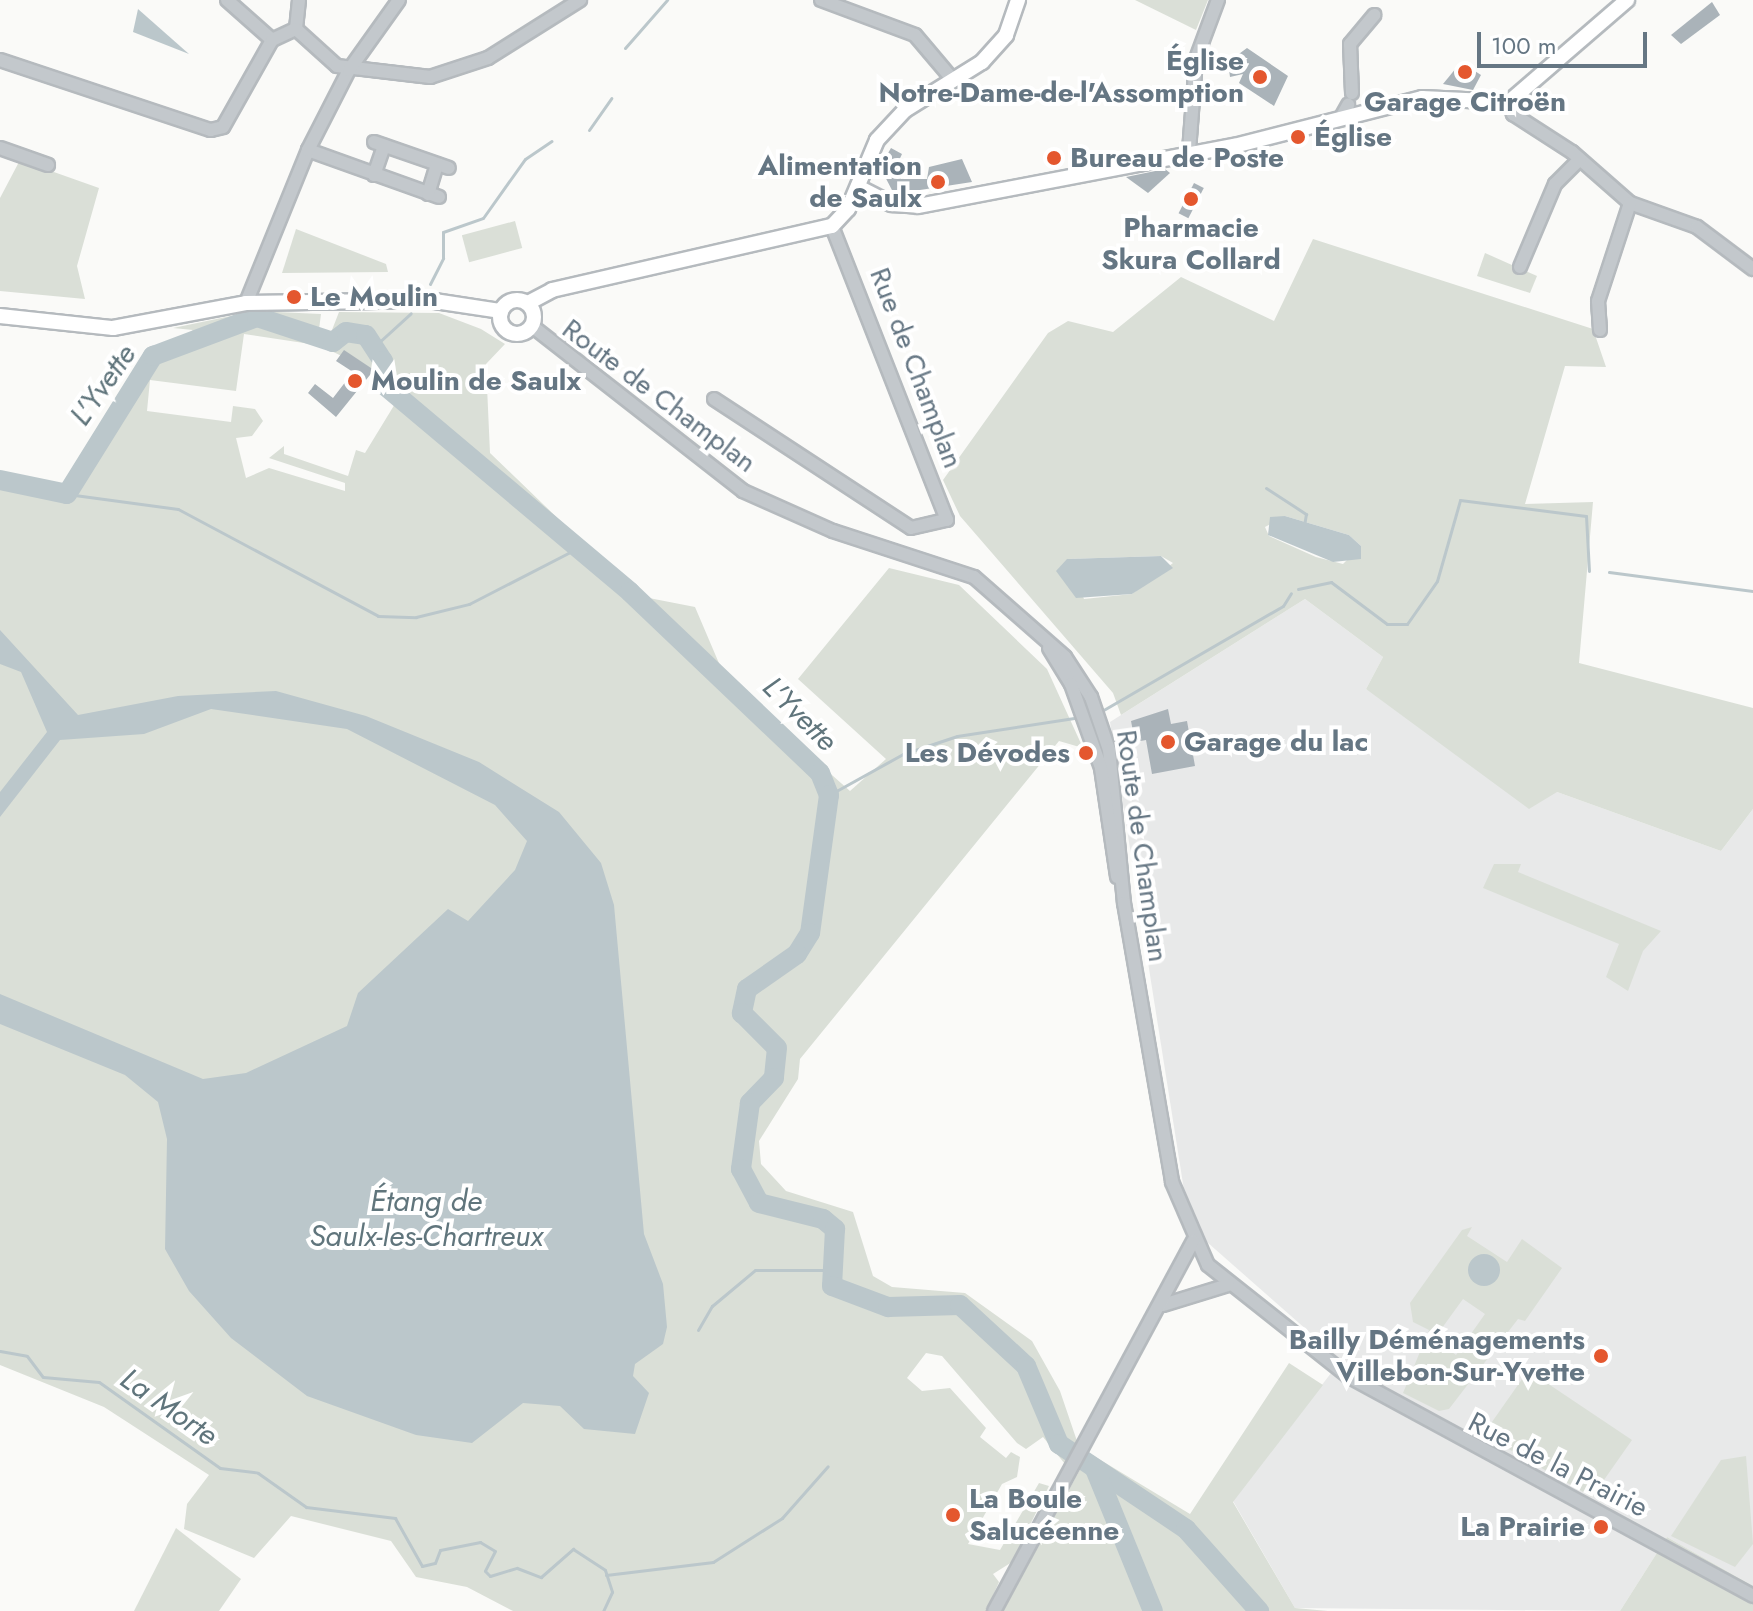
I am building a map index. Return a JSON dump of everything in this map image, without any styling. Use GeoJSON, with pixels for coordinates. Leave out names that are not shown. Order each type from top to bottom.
{"type":"FeatureCollection","features":[{"type":"Feature","properties":{"kind":"main road"},"geometry":{"type":"LineString","coordinates":[[501,311],[512,300],[528,303],[552,290],[832,226],[858,187],[877,140],[905,110],[954,81],[1006,35],[1018,0]]}},
{"type":"Feature","properties":{"kind":"main road"},"geometry":{"type":"LineString","coordinates":[[858,187],[892,204],[918,206],[1189,151],[1343,108],[1437,95],[1509,102],[1627,0]]}},
{"type":"Feature","properties":{"kind":"main road"},"geometry":{"type":"LineString","coordinates":[[0,316],[113,328],[246,303],[428,300],[501,311]]}},
{"type":"Feature","properties":{"kind":"main road"},"geometry":{"type":"LineString","coordinates":[[501,311],[507,331],[532,326],[528,303]]}},
{"type":"Feature","properties":{"kind":"street"},"geometry":{"type":"LineString","coordinates":[[227,0],[272,40]]}},
{"type":"Feature","properties":{"kind":"street"},"geometry":{"type":"LineString","coordinates":[[296,29],[299,0]]}},
{"type":"Feature","properties":{"kind":"street"},"geometry":{"type":"LineString","coordinates":[[246,303],[308,150],[349,70],[399,0]]}},
{"type":"Feature","properties":{"kind":"street"},"geometry":{"type":"LineString","coordinates":[[296,29],[349,70],[430,77],[488,58],[580,0]]}},
{"type":"Feature","properties":{"kind":"street"},"geometry":{"type":"LineString","coordinates":[[821,0],[915,35],[954,81]]}},
{"type":"Feature","properties":{"kind":"street"},"geometry":{"type":"LineString","coordinates":[[1189,151],[1196,59],[1218,0]]}},
{"type":"Feature","properties":{"kind":"street"},"geometry":{"type":"LineString","coordinates":[[1343,108],[1350,44],[1374,15]]}},
{"type":"Feature","properties":{"kind":"street"},"geometry":{"type":"LineString","coordinates":[[0,60],[211,130],[223,127],[272,40],[296,29]]}},
{"type":"Feature","properties":{"kind":"street"},"geometry":{"type":"LineString","coordinates":[[1509,102],[1513,114],[1580,159],[1630,203],[1697,227],[1753,269]]}},
{"type":"Feature","properties":{"kind":"street"},"geometry":{"type":"LineString","coordinates":[[308,150],[374,175],[433,196],[443,166],[379,144],[374,175]]}},
{"type":"Feature","properties":{"kind":"street"},"geometry":{"type":"LineString","coordinates":[[0,148],[48,165]]}},
{"type":"Feature","properties":{"kind":"street"},"geometry":{"type":"LineString","coordinates":[[1520,267],[1555,184],[1580,159]]}},
{"type":"Feature","properties":{"kind":"street"},"geometry":{"type":"LineString","coordinates":[[1600,330],[1598,301],[1630,203]]}},
{"type":"Feature","properties":{"kind":"street","name":"Rue de Champlan"},"geometry":{"type":"LineString","coordinates":[[714,399],[911,528],[940,527],[947,520],[832,226]]}},
{"type":"Feature","properties":{"kind":"street","name":"Route de Champlan"},"geometry":{"type":"LineString","coordinates":[[532,326],[743,491],[833,531],[954,566],[1024,615],[1091,715],[1118,818],[1124,903],[1172,1182],[1193,1241],[1228,1285]]}},
{"type":"Feature","properties":{"kind":"street"},"geometry":{"type":"LineString","coordinates":[[994,1611],[1163,1305],[1193,1241]]}},
{"type":"Feature","properties":{"kind":"street"},"geometry":{"type":"LineString","coordinates":[[1163,1305],[1228,1285]]}},
{"type":"Feature","properties":{"kind":"street","name":"Rue de la Prairie"},"geometry":{"type":"LineString","coordinates":[[1228,1285],[1348,1376],[1449,1436],[1753,1596]]}},
{"type":"Feature","properties":{"kind":"shaded area"},"geometry":{"type":"Polygon","coordinates":[[[1135,0],[1208,0],[1196,30],[1135,0]]]}},
{"type":"Feature","properties":{"kind":"shaded area"},"geometry":{"type":"Polygon","coordinates":[[[20,160],[99,188],[77,266],[85,299],[0,291],[0,198],[20,160]]]}},
{"type":"Feature","properties":{"kind":"shaded area"},"geometry":{"type":"Polygon","coordinates":[[[515,221],[522,248],[469,262],[462,235],[515,221]]]}},
{"type":"Feature","properties":{"kind":"shaded area"},"geometry":{"type":"Polygon","coordinates":[[[296,229],[386,264],[388,272],[282,273],[296,229]]]}},
{"type":"Feature","properties":{"kind":"shaded area"},"geometry":{"type":"Polygon","coordinates":[[[1313,239],[1593,329],[1606,367],[1565,366],[1525,504],[1593,502],[1579,663],[1753,708],[1753,809],[1721,851],[1557,792],[1529,809],[1366,689],[1383,657],[1305,599],[1121,715],[1113,693],[960,516],[943,480],[1048,333],[1068,321],[1113,332],[1181,277],[1274,321],[1313,239]],[[1285,516],[1265,527],[1269,536],[1316,557],[1343,564],[1361,546],[1349,535],[1285,516]],[[1161,556],[1067,559],[1084,599],[1132,594],[1173,563],[1161,556]]]}},
{"type":"Feature","properties":{"kind":"shaded area"},"geometry":{"type":"Polygon","coordinates":[[[1485,253],[1537,276],[1530,293],[1477,276],[1485,253]]]}},
{"type":"Feature","properties":{"kind":"shaded area"},"geometry":{"type":"Polygon","coordinates":[[[255,311],[321,314],[317,345],[244,334],[236,391],[150,380],[147,411],[231,422],[233,406],[255,409],[263,421],[252,436],[236,438],[246,478],[269,468],[345,491],[345,483],[269,458],[284,446],[284,454],[348,476],[356,450],[365,453],[401,394],[375,372],[325,348],[339,312],[439,313],[481,329],[505,344],[486,364],[490,453],[626,584],[649,598],[695,607],[727,682],[850,791],[886,759],[798,679],[889,568],[959,585],[1047,669],[1083,748],[1059,741],[800,1059],[798,1079],[759,1141],[761,1164],[786,1191],[853,1212],[873,1276],[892,1287],[965,1293],[1032,1341],[1060,1391],[1078,1444],[1065,1464],[1043,1437],[1026,1449],[1017,1443],[942,1356],[926,1353],[907,1378],[922,1391],[950,1388],[986,1428],[980,1437],[1006,1458],[1011,1452],[1020,1457],[1017,1477],[1002,1484],[968,1544],[1000,1550],[1039,1483],[1049,1486],[1012,1562],[993,1574],[999,1582],[986,1611],[513,1611],[467,1587],[416,1577],[391,1541],[291,1516],[254,1558],[184,1529],[187,1504],[209,1475],[104,1407],[0,1365],[0,474],[64,489],[141,369],[193,330],[173,328],[255,311]]]}},
{"type":"Feature","properties":{"kind":"shaded area"},"geometry":{"type":"Polygon","coordinates":[[[1305,599],[1383,657],[1366,689],[1557,792],[1721,851],[1753,809],[1753,1586],[1667,1537],[1620,1611],[1295,1608],[1233,1501],[1341,1360],[1199,1235],[1184,1190],[1110,722],[1305,599]]]}},
{"type":"Feature","properties":{"kind":"shaded area"},"geometry":{"type":"Polygon","coordinates":[[[1494,864],[1521,864],[1518,872],[1661,931],[1643,951],[1628,991],[1606,977],[1619,944],[1483,888],[1494,864]]]}},
{"type":"Feature","properties":{"kind":"shaded area"},"geometry":{"type":"Polygon","coordinates":[[[1472,1227],[1467,1236],[1507,1262],[1522,1239],[1562,1268],[1525,1321],[1518,1319],[1449,1409],[1439,1411],[1403,1393],[1429,1330],[1413,1322],[1410,1303],[1462,1230],[1472,1227]],[[1463,1299],[1434,1339],[1456,1355],[1485,1314],[1463,1299]]]}},
{"type":"Feature","properties":{"kind":"shaded area"},"geometry":{"type":"Polygon","coordinates":[[[1289,1363],[1323,1385],[1233,1502],[1295,1608],[1328,1611],[1003,1611],[1089,1453],[1190,1514],[1289,1363]]]}},
{"type":"Feature","properties":{"kind":"shaded area"},"geometry":{"type":"Polygon","coordinates":[[[1532,1365],[1540,1367],[1535,1375],[1632,1440],[1592,1497],[1498,1443],[1487,1429],[1532,1365]]]}},
{"type":"Feature","properties":{"kind":"shaded area"},"geometry":{"type":"Polygon","coordinates":[[[1746,1456],[1753,1544],[1735,1567],[1671,1536],[1721,1460],[1746,1456]]]}},
{"type":"Feature","properties":{"kind":"shaded area"},"geometry":{"type":"Polygon","coordinates":[[[176,1528],[241,1579],[219,1611],[134,1611],[176,1528]]]}},
{"type":"Feature","properties":{"kind":"shaded area"},"geometry":{"type":"Polygon","coordinates":[[[1667,1537],[1753,1586],[1753,1611],[1620,1611],[1667,1537]]]}},
{"type":"Feature","properties":{"kind":"water"},"geometry":{"type":"Polygon","coordinates":[[[138,9],[189,54],[133,32],[138,9]]]}},
{"type":"Feature","properties":{"kind":"water"},"geometry":{"type":"Polygon","coordinates":[[[1285,516],[1349,535],[1361,546],[1361,559],[1333,562],[1268,535],[1270,517],[1285,516]]]}},
{"type":"Feature","properties":{"kind":"water"},"geometry":{"type":"Polygon","coordinates":[[[1161,556],[1173,568],[1132,594],[1076,598],[1056,571],[1067,559],[1161,556]]]}},
{"type":"Feature","properties":{"kind":"water","name":"Étang de Saulx-les-Chartreux"},"geometry":{"type":"Polygon","coordinates":[[[0,630],[78,715],[178,696],[276,691],[366,716],[479,762],[559,812],[601,863],[614,905],[644,1234],[663,1284],[667,1327],[663,1344],[635,1364],[633,1376],[649,1393],[635,1434],[584,1429],[560,1406],[523,1403],[472,1443],[416,1435],[307,1396],[231,1338],[189,1291],[165,1249],[167,1139],[158,1102],[125,1075],[0,1024],[0,994],[203,1079],[246,1073],[347,1026],[358,993],[448,909],[468,921],[515,870],[527,841],[495,805],[347,729],[211,709],[144,734],[60,740],[0,817],[0,792],[47,732],[21,672],[0,664],[0,630]]]}},
{"type":"Feature","properties":{"kind":"water"},"geometry":{"type":"Polygon","coordinates":[[[1484,1254],[1495,1259],[1500,1270],[1495,1281],[1484,1286],[1473,1281],[1468,1270],[1473,1259],[1484,1254]]]}},
{"type":"Feature","properties":{"kind":"building"},"geometry":{"type":"Polygon","coordinates":[[[1712,2],[1720,15],[1681,44],[1671,35],[1712,2]]]}},
{"type":"Feature","properties":{"kind":"building","name":"Église Notre-Dame-de-l'Assomption"},"geometry":{"type":"Polygon","coordinates":[[[1247,48],[1288,76],[1274,106],[1239,83],[1243,74],[1230,77],[1228,62],[1247,48]]]}},
{"type":"Feature","properties":{"kind":"building","name":"Garage Citroën"},"geometry":{"type":"Polygon","coordinates":[[[1461,62],[1481,75],[1473,90],[1443,84],[1461,62]]]}},
{"type":"Feature","properties":{"kind":"building"},"geometry":{"type":"Polygon","coordinates":[[[891,148],[902,154],[896,167],[901,179],[927,179],[929,167],[962,159],[972,182],[894,194],[880,167],[891,148]]]}},
{"type":"Feature","properties":{"kind":"building"},"geometry":{"type":"Polygon","coordinates":[[[1165,169],[1170,173],[1148,193],[1126,177],[1165,169]]]}},
{"type":"Feature","properties":{"kind":"building","name":"Pharmacie Skura Collard"},"geometry":{"type":"Polygon","coordinates":[[[1194,183],[1204,188],[1188,218],[1179,213],[1194,183]]]}},
{"type":"Feature","properties":{"kind":"building","name":"Moulin de Saulx"},"geometry":{"type":"Polygon","coordinates":[[[344,350],[374,370],[336,417],[308,393],[315,384],[333,398],[353,372],[336,361],[344,350]]]}},
{"type":"Feature","properties":{"kind":"building","name":"Garage du lac"},"geometry":{"type":"Polygon","coordinates":[[[1168,709],[1171,724],[1187,721],[1195,766],[1152,774],[1146,740],[1135,742],[1131,721],[1168,709]]]}},
{"type":"Feature","properties":{"kind":"waterway"},"geometry":{"type":"LineString","coordinates":[[625,48],[667,0]]}},
{"type":"Feature","properties":{"kind":"waterway"},"geometry":{"type":"LineString","coordinates":[[589,130],[611,98]]}},
{"type":"Feature","properties":{"kind":"waterway"},"geometry":{"type":"LineString","coordinates":[[430,284],[443,258],[443,232],[483,218],[525,159],[552,141]]}},
{"type":"Feature","properties":{"kind":"waterway"},"geometry":{"type":"LineString","coordinates":[[376,345],[411,313]]}},
{"type":"Feature","properties":{"kind":"waterway","name":"L'Yvette"},"geometry":{"type":"LineString","coordinates":[[0,480],[67,494],[153,356],[257,317],[333,342],[346,332],[366,335],[383,361],[382,383],[630,592],[820,773],[829,795],[810,933],[797,954],[747,989],[742,1013],[777,1048],[774,1078],[750,1103],[741,1169],[759,1203],[823,1219],[835,1229],[832,1286],[888,1307],[960,1305],[1026,1366],[1059,1444],[1186,1529],[1259,1611]]}},
{"type":"Feature","properties":{"kind":"waterway"},"geometry":{"type":"LineString","coordinates":[[1266,488],[1306,514],[1304,525]]}},
{"type":"Feature","properties":{"kind":"waterway"},"geometry":{"type":"LineString","coordinates":[[67,494],[178,509],[378,616],[416,617],[469,604],[578,548]]}},
{"type":"Feature","properties":{"kind":"waterway"},"geometry":{"type":"LineString","coordinates":[[1298,589],[1331,582],[1387,624],[1407,624],[1437,581],[1460,500],[1586,516],[1589,571]]}},
{"type":"Feature","properties":{"kind":"waterway"},"geometry":{"type":"LineString","coordinates":[[1609,572],[1753,591]]}},
{"type":"Feature","properties":{"kind":"waterway"},"geometry":{"type":"LineString","coordinates":[[1100,712],[1283,606],[1291,593]]}},
{"type":"Feature","properties":{"kind":"waterway"},"geometry":{"type":"LineString","coordinates":[[829,795],[903,754],[957,736],[1081,717]]}},
{"type":"Feature","properties":{"kind":"waterway"},"geometry":{"type":"LineString","coordinates":[[698,1330],[712,1306],[755,1270],[830,1270]]}},
{"type":"Feature","properties":{"kind":"waterway","name":"La Morte"},"geometry":{"type":"LineString","coordinates":[[0,1351],[27,1356],[43,1377],[99,1382],[220,1468],[258,1473],[306,1507],[395,1518],[422,1566],[435,1563],[440,1550],[480,1542],[495,1551],[485,1571],[490,1576],[517,1568],[541,1577],[573,1549],[605,1570],[612,1592],[603,1611]]}},
{"type":"Feature","properties":{"kind":"waterway"},"geometry":{"type":"LineString","coordinates":[[606,1575],[713,1562],[782,1518],[828,1466]]}},
{"type":"Feature","properties":{"kind":"waterway","name":"L'Yvette"},"geometry":{"type":"LineString","coordinates":[[1095,1469],[1153,1611]]}},
{"type":"Feature","properties":{"kind":"place","name":"Garage Citroën"},"geometry":{"type":"Point","coordinates":[1465,72]}},
{"type":"Feature","properties":{"kind":"place","name":"Église Notre-Dame-de-l'Assomption"},"geometry":{"type":"Point","coordinates":[1260,77]}},
{"type":"Feature","properties":{"kind":"place","name":"Église"},"geometry":{"type":"Point","coordinates":[1298,137]}},
{"type":"Feature","properties":{"kind":"place","name":"Bureau de Poste"},"geometry":{"type":"Point","coordinates":[1054,158]}},
{"type":"Feature","properties":{"kind":"place","name":"Alimentation de Saulx"},"geometry":{"type":"Point","coordinates":[938,182]}},
{"type":"Feature","properties":{"kind":"place","name":"Pharmacie Skura Collard"},"geometry":{"type":"Point","coordinates":[1191,199]}},
{"type":"Feature","properties":{"kind":"place","name":"Le Moulin"},"geometry":{"type":"Point","coordinates":[294,297]}},
{"type":"Feature","properties":{"kind":"place","name":"Moulin de Saulx"},"geometry":{"type":"Point","coordinates":[355,381]}},
{"type":"Feature","properties":{"kind":"place","name":"Garage du lac"},"geometry":{"type":"Point","coordinates":[1168,742]}},
{"type":"Feature","properties":{"kind":"place","name":"Les Dévodes"},"geometry":{"type":"Point","coordinates":[1086,753]}},
{"type":"Feature","properties":{"kind":"place","name":"Bailly Déménagements Villebon-Sur-Yvette"},"geometry":{"type":"Point","coordinates":[1601,1356]}},
{"type":"Feature","properties":{"kind":"place","name":"La Boule Salucéenne"},"geometry":{"type":"Point","coordinates":[953,1515]}},
{"type":"Feature","properties":{"kind":"place","name":"La Prairie"},"geometry":{"type":"Point","coordinates":[1601,1527]}}]}
